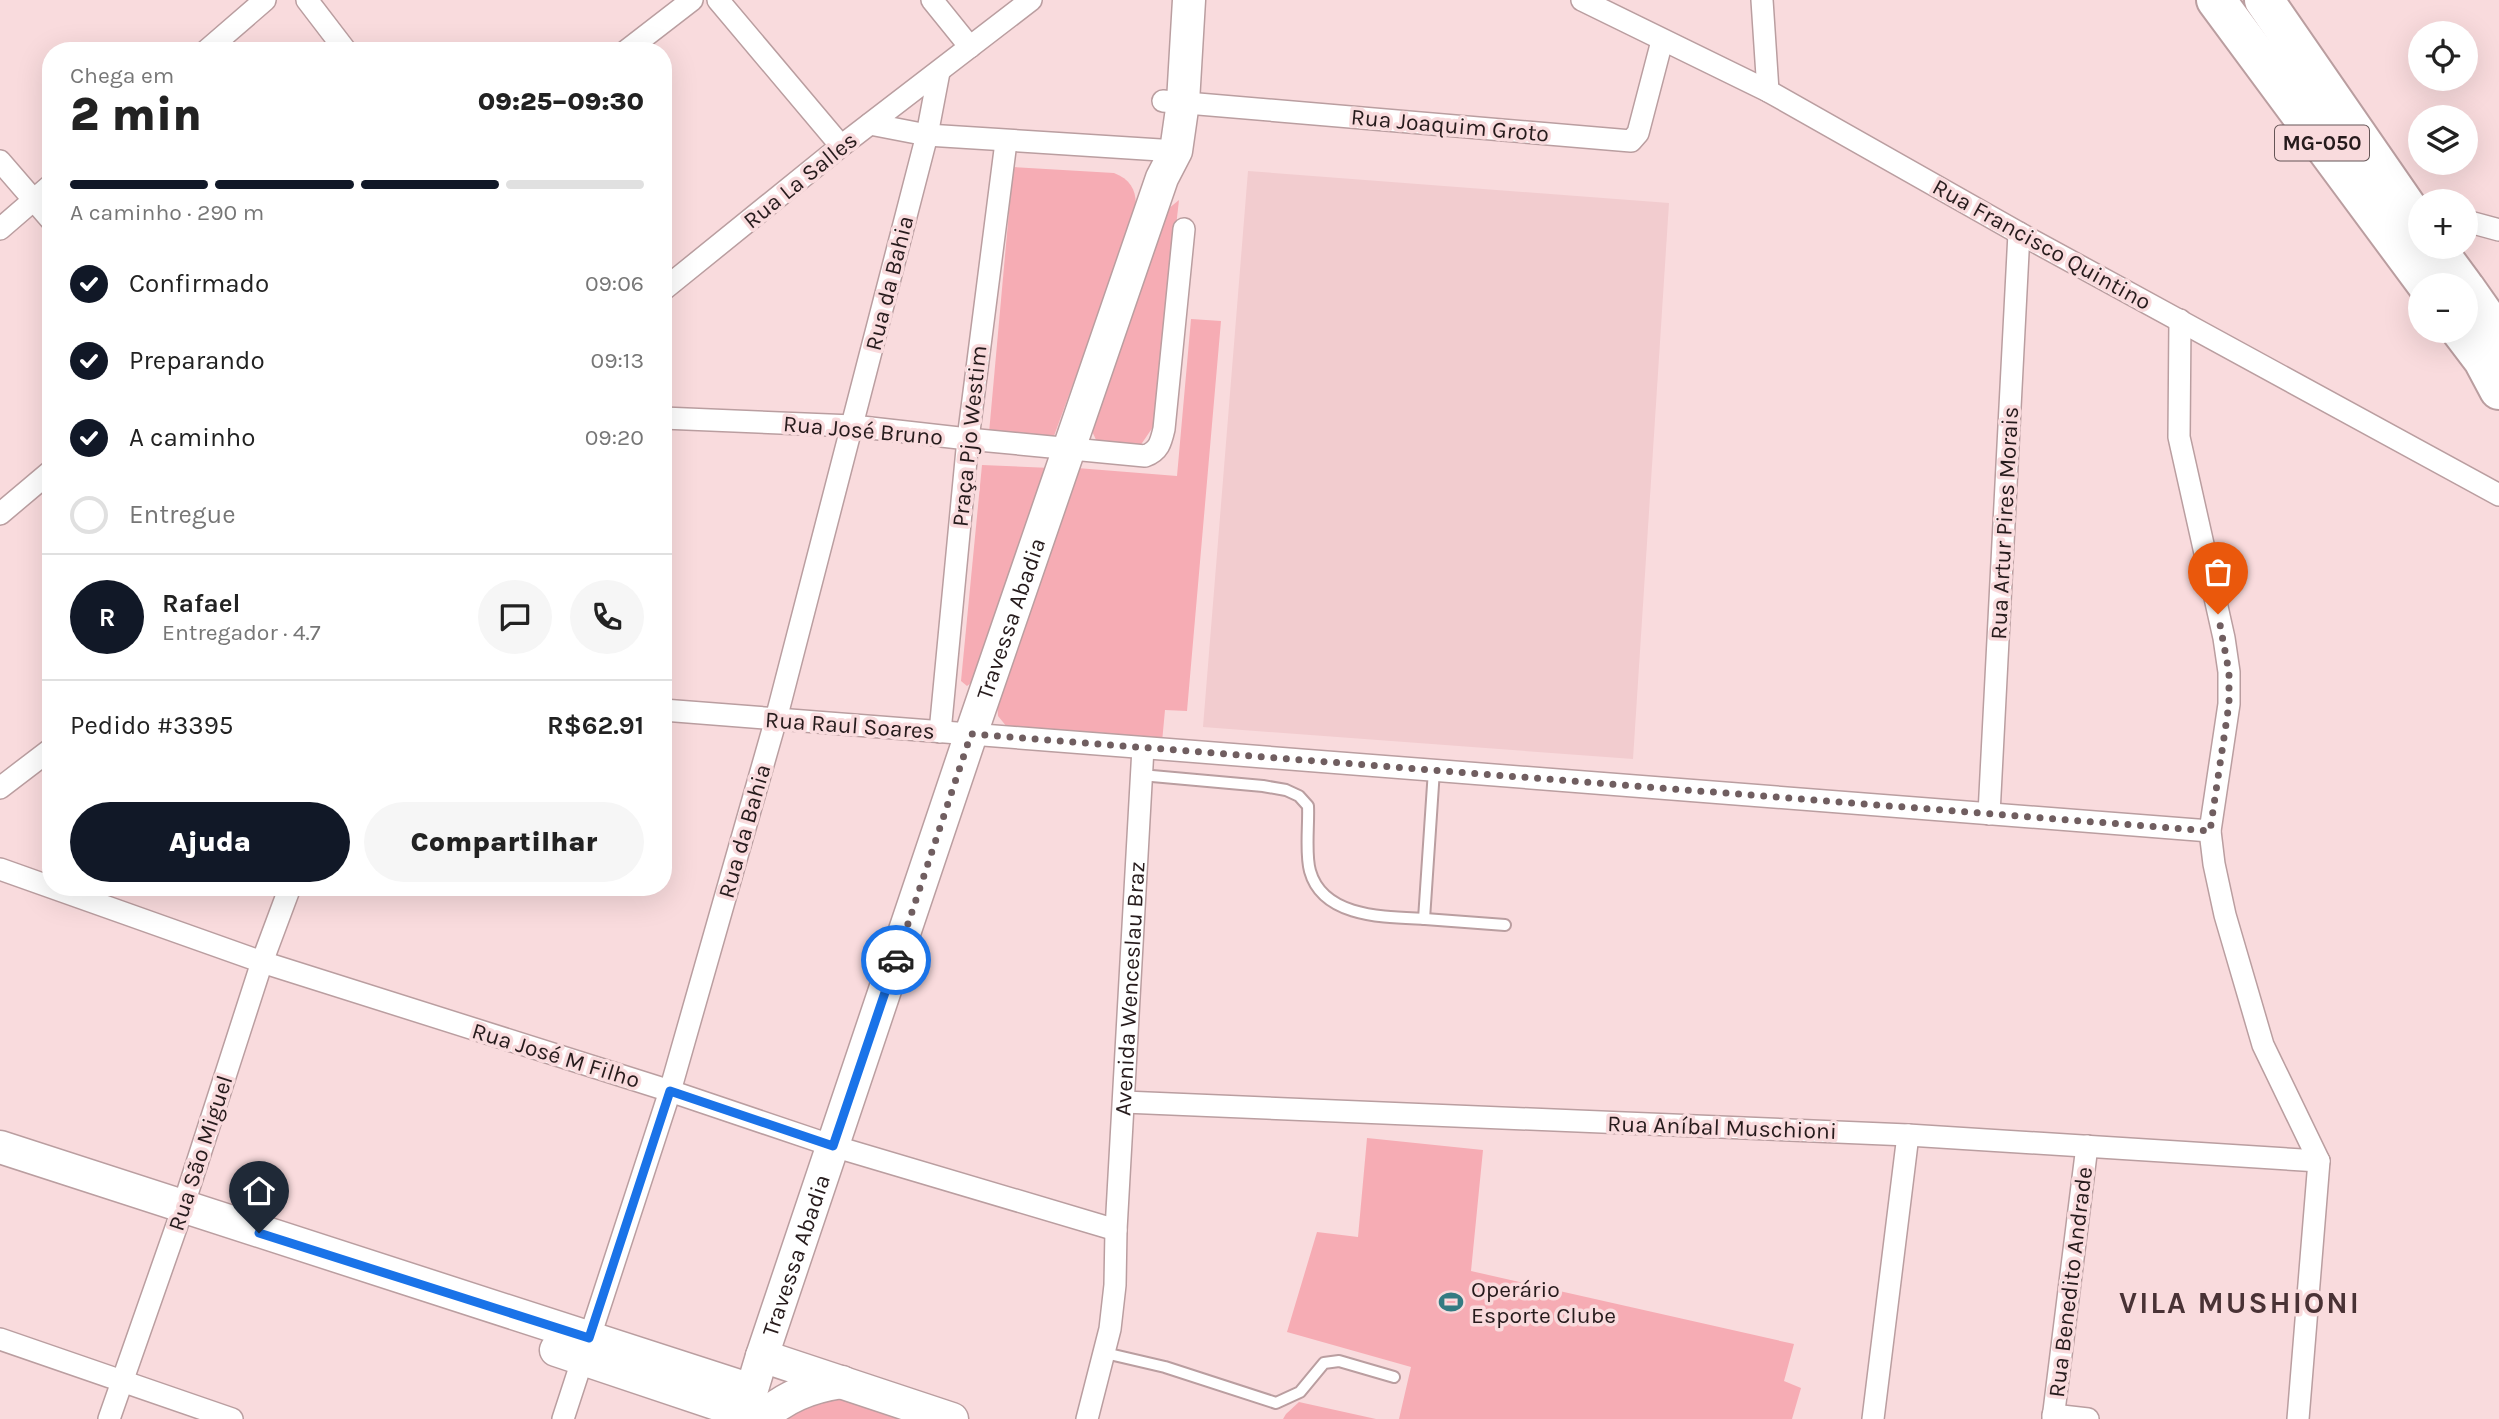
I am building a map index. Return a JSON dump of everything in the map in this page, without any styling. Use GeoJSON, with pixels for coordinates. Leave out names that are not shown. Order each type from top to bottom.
{"type":"FeatureCollection","features":[{"type":"Feature","properties":{"kind":"highway","name":"MG-050"},"geometry":{"type":"LineString","coordinates":[[2217,0],[2418,273]]}},
{"type":"Feature","properties":{"kind":"highway","name":"MG-050"},"geometry":{"type":"LineString","coordinates":[[2264,0],[2408,205]]}},
{"type":"Feature","properties":{"kind":"highway"},"geometry":{"type":"LineString","coordinates":[[2478,307],[2499,336]]}},
{"type":"Feature","properties":{"kind":"highway"},"geometry":{"type":"LineString","coordinates":[[2470,343],[2499,390]]}},
{"type":"Feature","properties":{"kind":"street"},"geometry":{"type":"LineString","coordinates":[[216,42],[265,0]]}},
{"type":"Feature","properties":{"kind":"street"},"geometry":{"type":"LineString","coordinates":[[307,0],[339,42]]}},
{"type":"Feature","properties":{"kind":"street"},"geometry":{"type":"LineString","coordinates":[[638,42],[692,0]]}},
{"type":"Feature","properties":{"kind":"street"},"geometry":{"type":"LineString","coordinates":[[932,0],[970,47]]}},
{"type":"Feature","properties":{"kind":"street","name":"Rua La Salles"},"geometry":{"type":"LineString","coordinates":[[672,283],[841,146],[1031,0]]}},
{"type":"Feature","properties":{"kind":"street"},"geometry":{"type":"LineString","coordinates":[[1168,0],[1173,102]]}},
{"type":"Feature","properties":{"kind":"street"},"geometry":{"type":"LineString","coordinates":[[1173,102],[1189,0]]}},
{"type":"Feature","properties":{"kind":"street"},"geometry":{"type":"LineString","coordinates":[[1762,0],[1768,91]]}},
{"type":"Feature","properties":{"kind":"street","name":"Rua Francisco Quintino"},"geometry":{"type":"LineString","coordinates":[[1591,2],[1662,41],[1768,91],[2019,233],[2499,495]]}},
{"type":"Feature","properties":{"kind":"street"},"geometry":{"type":"LineString","coordinates":[[728,3],[841,146]]}},
{"type":"Feature","properties":{"kind":"street","name":"Rua Joaquim Groto"},"geometry":{"type":"LineString","coordinates":[[1173,102],[1631,141],[1638,133],[1662,41]]}},
{"type":"Feature","properties":{"kind":"street","name":"Rua da Bahia"},"geometry":{"type":"LineString","coordinates":[[563,1419],[670,1091],[776,719],[927,135],[939,72]]}},
{"type":"Feature","properties":{"kind":"street","name":"Travessa Abadia"},"geometry":{"type":"LineString","coordinates":[[750,1410],[762,1356],[833,1146],[956,733],[1070,447],[1166,160],[1173,102]]}},
{"type":"Feature","properties":{"kind":"street"},"geometry":{"type":"LineString","coordinates":[[870,124],[927,135],[1166,160]]}},
{"type":"Feature","properties":{"kind":"street","name":"Praça Pjo Westim"},"geometry":{"type":"LineString","coordinates":[[956,733],[968,439],[1006,142]]}},
{"type":"Feature","properties":{"kind":"street"},"geometry":{"type":"LineString","coordinates":[[0,161],[42,209]]}},
{"type":"Feature","properties":{"kind":"street"},"geometry":{"type":"LineString","coordinates":[[0,229],[42,193]]}},
{"type":"Feature","properties":{"kind":"street"},"geometry":{"type":"LineString","coordinates":[[2478,224],[2499,230]]}},
{"type":"Feature","properties":{"kind":"street","name":"Rua José Bruno"},"geometry":{"type":"LineString","coordinates":[[672,418],[853,426],[1145,456],[1157,449],[1164,429],[1184,229]]}},
{"type":"Feature","properties":{"kind":"street","name":"Rua Artur Pires Morais"},"geometry":{"type":"LineString","coordinates":[[1989,814],[2019,233]]}},
{"type":"Feature","properties":{"kind":"street"},"geometry":{"type":"LineString","coordinates":[[2180,320],[2179,437],[2224,638],[2229,672],[2229,704],[2210,831],[2214,864],[2225,915],[2263,1045],[2319,1161],[2298,1419]]}},
{"type":"Feature","properties":{"kind":"street"},"geometry":{"type":"LineString","coordinates":[[0,514],[42,479]]}},
{"type":"Feature","properties":{"kind":"street","name":"Rua Raul Soares"},"geometry":{"type":"LineString","coordinates":[[672,711],[2210,831]]}},
{"type":"Feature","properties":{"kind":"street","name":"Avenida Wenceslau Braz"},"geometry":{"type":"LineString","coordinates":[[1087,1419],[1105,1353],[1115,1285],[1143,748]]}},
{"type":"Feature","properties":{"kind":"street"},"geometry":{"type":"LineString","coordinates":[[0,788],[42,755]]}},
{"type":"Feature","properties":{"kind":"street","name":"Rua José M Filho"},"geometry":{"type":"LineString","coordinates":[[0,869],[42,884]]}},
{"type":"Feature","properties":{"kind":"street","name":"Rua José M Filho"},"geometry":{"type":"LineString","coordinates":[[76,896],[262,962],[670,1091],[833,1146],[1116,1230]]}},
{"type":"Feature","properties":{"kind":"street","name":"Rua São Miguel"},"geometry":{"type":"LineString","coordinates":[[109,1419],[180,1217],[262,962],[287,896]]}},
{"type":"Feature","properties":{"kind":"street","name":"Rua Aníbal Muschioni"},"geometry":{"type":"LineString","coordinates":[[1124,1102],[1908,1135],[2319,1161]]}},
{"type":"Feature","properties":{"kind":"street"},"geometry":{"type":"LineString","coordinates":[[1873,1419],[1908,1135]]}},
{"type":"Feature","properties":{"kind":"street","name":"Rua Benedito Andrade"},"geometry":{"type":"LineString","coordinates":[[2053,1417],[2087,1146]]}},
{"type":"Feature","properties":{"kind":"street"},"geometry":{"type":"LineString","coordinates":[[0,1147],[180,1217]]}},
{"type":"Feature","properties":{"kind":"street"},"geometry":{"type":"LineString","coordinates":[[0,1167],[180,1217],[586,1349],[750,1410],[778,1404],[815,1386],[842,1382]]}},
{"type":"Feature","properties":{"kind":"street"},"geometry":{"type":"LineString","coordinates":[[0,1339],[232,1419]]}},
{"type":"Feature","properties":{"kind":"street"},"geometry":{"type":"LineString","coordinates":[[762,1356],[952,1419]]}},
{"type":"Feature","properties":{"kind":"street"},"geometry":{"type":"LineString","coordinates":[[2053,1417],[2088,1419]]}},
{"type":"Feature","properties":{"kind":"lane"},"geometry":{"type":"LineString","coordinates":[[1424,919],[1434,771]]}},
{"type":"Feature","properties":{"kind":"lane"},"geometry":{"type":"LineString","coordinates":[[1141,775],[1263,786],[1286,790],[1299,796],[1308,806],[1309,870],[1319,890],[1334,902],[1352,910],[1386,918],[1505,925]]}},
{"type":"Feature","properties":{"kind":"lane"},"geometry":{"type":"LineString","coordinates":[[1105,1353],[1165,1367],[1276,1403],[1300,1392],[1324,1363],[1339,1361],[1394,1377]]}},
{"type":"Feature","properties":{"kind":"shaded area"},"geometry":{"type":"Polygon","coordinates":[[[1013,167],[1114,173],[1130,184],[1136,200],[1135,214],[1054,436],[989,433],[1013,167]]]}},
{"type":"Feature","properties":{"kind":"shaded area"},"geometry":{"type":"Polygon","coordinates":[[[1248,171],[1669,203],[1633,759],[1203,727],[1248,171]]]}},
{"type":"Feature","properties":{"kind":"shaded area"},"geometry":{"type":"Polygon","coordinates":[[[1179,200],[1153,427],[1140,446],[1097,442],[1091,429],[1168,209],[1179,200]]]}},
{"type":"Feature","properties":{"kind":"shaded area"},"geometry":{"type":"Polygon","coordinates":[[[1191,319],[1221,321],[1187,711],[1165,710],[1162,742],[1007,727],[998,716],[997,702],[1077,468],[1177,476],[1191,319]]]}},
{"type":"Feature","properties":{"kind":"shaded area"},"geometry":{"type":"Polygon","coordinates":[[[982,465],[1051,468],[976,679],[967,686],[961,681],[982,465]]]}},
{"type":"Feature","properties":{"kind":"shaded area","name":"Operário Esporte Clube"},"geometry":{"type":"Polygon","coordinates":[[[1367,1138],[1483,1150],[1471,1271],[1794,1344],[1784,1381],[1801,1388],[1792,1419],[1399,1419],[1411,1367],[1287,1332],[1317,1232],[1358,1237],[1367,1138]]]}},
{"type":"Feature","properties":{"kind":"shaded area"},"geometry":{"type":"Polygon","coordinates":[[[826,1396],[849,1400],[906,1419],[784,1419],[826,1396]]]}},
{"type":"Feature","properties":{"kind":"shaded area"},"geometry":{"type":"Polygon","coordinates":[[[1299,1402],[1376,1419],[1283,1419],[1299,1402]]]}},
{"type":"Feature","properties":{"kind":"way so far"},"geometry":{"type":"LineString","coordinates":[[896,960],[971,734],[2210,831],[2229,704],[2229,672],[2218,614]]}},
{"type":"Feature","properties":{"kind":"place","name":"Operário Esporte Clube"},"geometry":{"type":"Point","coordinates":[1451,1302]}},
{"type":"Feature","properties":{"kind":"district","name":"VILA MUSHIONI"},"geometry":{"type":"Point","coordinates":[2240,1303]}},
{"type":"Feature","properties":{"kind":"route"},"geometry":{"type":"LineString","coordinates":[[259,1233],[589,1338],[670,1091],[833,1146],[896,960]]}}]}
